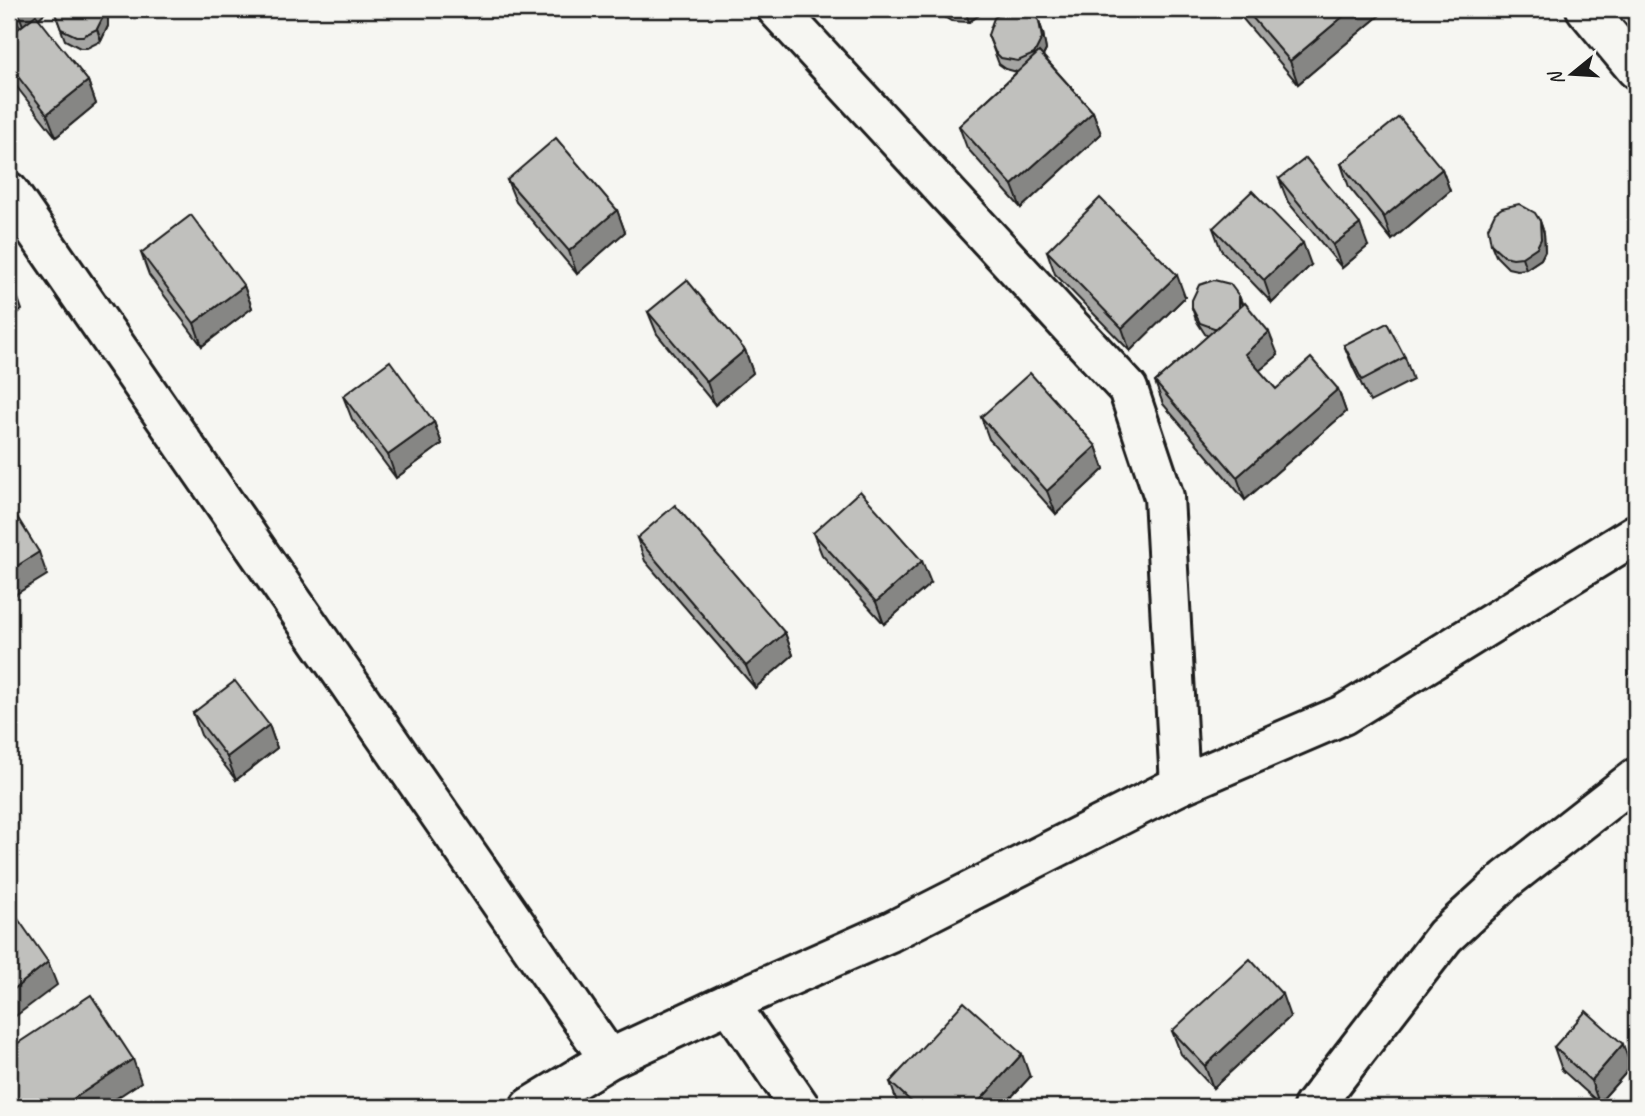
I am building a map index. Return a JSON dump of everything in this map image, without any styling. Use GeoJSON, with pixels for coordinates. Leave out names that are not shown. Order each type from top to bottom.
{"type":"FeatureCollection","features":[{"type":"Feature","properties":{"kind":"street"},"geometry":{"type":"LineString","coordinates":[[777,9],[1128,389],[1164,497],[1180,785]]}},
{"type":"Feature","properties":{"kind":"street"},"geometry":{"type":"LineString","coordinates":[[1586,9],[1636,69]]}},
{"type":"Feature","properties":{"kind":"street"},"geometry":{"type":"LineString","coordinates":[[9,192],[609,1059]]}},
{"type":"Feature","properties":{"kind":"street"},"geometry":{"type":"LineString","coordinates":[[530,1107],[609,1059],[890,932],[1180,785],[1343,715],[1636,534]]}},
{"type":"Feature","properties":{"kind":"street"},"geometry":{"type":"LineString","coordinates":[[1313,1107],[1445,936],[1507,879],[1636,778]]}},
{"type":"Feature","properties":{"kind":"street"},"geometry":{"type":"LineString","coordinates":[[729,1003],[800,1107]]}},
{"type":"Feature","properties":{"kind":"building"},"geometry":{"type":"Polygon","coordinates":[[[56,9],[104,9],[104,15],[97,29],[83,36],[76,36],[61,29],[56,9]]]}},
{"type":"Feature","properties":{"kind":"building"},"geometry":{"type":"Polygon","coordinates":[[[1008,9],[1026,10],[1034,14],[1039,21],[1042,38],[1034,54],[1018,61],[1001,58],[995,52],[988,35],[994,18],[1008,9]]]}},
{"type":"Feature","properties":{"kind":"building"},"geometry":{"type":"Polygon","coordinates":[[[1245,9],[1352,9],[1290,61],[1245,9]]]}},
{"type":"Feature","properties":{"kind":"building"},"geometry":{"type":"Polygon","coordinates":[[[36,15],[88,81],[47,114],[9,65],[9,36],[36,15]]]}},
{"type":"Feature","properties":{"kind":"building"},"geometry":{"type":"Polygon","coordinates":[[[1039,52],[1093,112],[1012,185],[959,126],[1039,52]]]}},
{"type":"Feature","properties":{"kind":"building"},"geometry":{"type":"Polygon","coordinates":[[[1399,117],[1442,169],[1384,217],[1341,164],[1399,117]]]}},
{"type":"Feature","properties":{"kind":"building"},"geometry":{"type":"Polygon","coordinates":[[[556,138],[617,210],[569,251],[507,180],[556,138]]]}},
{"type":"Feature","properties":{"kind":"building"},"geometry":{"type":"Polygon","coordinates":[[[1306,158],[1360,224],[1333,245],[1279,179],[1306,158]]]}},
{"type":"Feature","properties":{"kind":"building"},"geometry":{"type":"Polygon","coordinates":[[[1252,191],[1303,243],[1264,280],[1213,228],[1252,191]]]}},
{"type":"Feature","properties":{"kind":"building"},"geometry":{"type":"Polygon","coordinates":[[[1100,198],[1177,275],[1122,328],[1047,251],[1100,198]]]}},
{"type":"Feature","properties":{"kind":"building"},"geometry":{"type":"Polygon","coordinates":[[[1519,204],[1535,213],[1540,221],[1541,239],[1537,247],[1522,257],[1513,258],[1504,256],[1491,244],[1488,228],[1495,213],[1502,208],[1519,204]]]}},
{"type":"Feature","properties":{"kind":"building"},"geometry":{"type":"Polygon","coordinates":[[[191,215],[244,286],[194,323],[141,253],[191,215]]]}},
{"type":"Feature","properties":{"kind":"building"},"geometry":{"type":"Polygon","coordinates":[[[687,280],[745,350],[707,382],[648,312],[687,280]]]}},
{"type":"Feature","properties":{"kind":"building"},"geometry":{"type":"Polygon","coordinates":[[[1214,280],[1230,284],[1239,296],[1239,309],[1217,328],[1200,323],[1192,308],[1192,300],[1199,285],[1214,280]]]}},
{"type":"Feature","properties":{"kind":"building"},"geometry":{"type":"Polygon","coordinates":[[[1245,303],[1269,332],[1245,354],[1276,389],[1311,358],[1338,389],[1237,477],[1155,382],[1245,303]]]}},
{"type":"Feature","properties":{"kind":"building"},"geometry":{"type":"Polygon","coordinates":[[[1387,323],[1405,357],[1362,380],[1344,345],[1387,323]]]}},
{"type":"Feature","properties":{"kind":"building"},"geometry":{"type":"Polygon","coordinates":[[[390,361],[434,422],[388,455],[343,396],[390,361]]]}},
{"type":"Feature","properties":{"kind":"building"},"geometry":{"type":"Polygon","coordinates":[[[1030,373],[1096,446],[1047,491],[981,417],[1030,373]]]}},
{"type":"Feature","properties":{"kind":"building"},"geometry":{"type":"Polygon","coordinates":[[[860,491],[922,561],[876,602],[813,533],[860,491]]]}},
{"type":"Feature","properties":{"kind":"building"},"geometry":{"type":"Polygon","coordinates":[[[9,504],[39,552],[9,571],[9,504]]]}},
{"type":"Feature","properties":{"kind":"building"},"geometry":{"type":"Polygon","coordinates":[[[675,505],[785,633],[746,666],[637,538],[675,505]]]}},
{"type":"Feature","properties":{"kind":"building"},"geometry":{"type":"Polygon","coordinates":[[[235,681],[269,725],[227,757],[193,713],[235,681]]]}},
{"type":"Feature","properties":{"kind":"building"},"geometry":{"type":"Polygon","coordinates":[[[9,906],[48,962],[9,993],[9,906]]]}},
{"type":"Feature","properties":{"kind":"building"},"geometry":{"type":"Polygon","coordinates":[[[1250,959],[1282,994],[1205,1066],[1172,1031],[1250,959]]]}},
{"type":"Feature","properties":{"kind":"building"},"geometry":{"type":"Polygon","coordinates":[[[91,995],[133,1059],[61,1107],[11,1107],[9,1049],[91,995]]]}},
{"type":"Feature","properties":{"kind":"building"},"geometry":{"type":"Polygon","coordinates":[[[964,1002],[1022,1054],[974,1107],[917,1107],[890,1082],[964,1002]]]}},
{"type":"Feature","properties":{"kind":"building"},"geometry":{"type":"Polygon","coordinates":[[[1586,1011],[1623,1044],[1591,1081],[1554,1047],[1586,1011]]]}}]}
